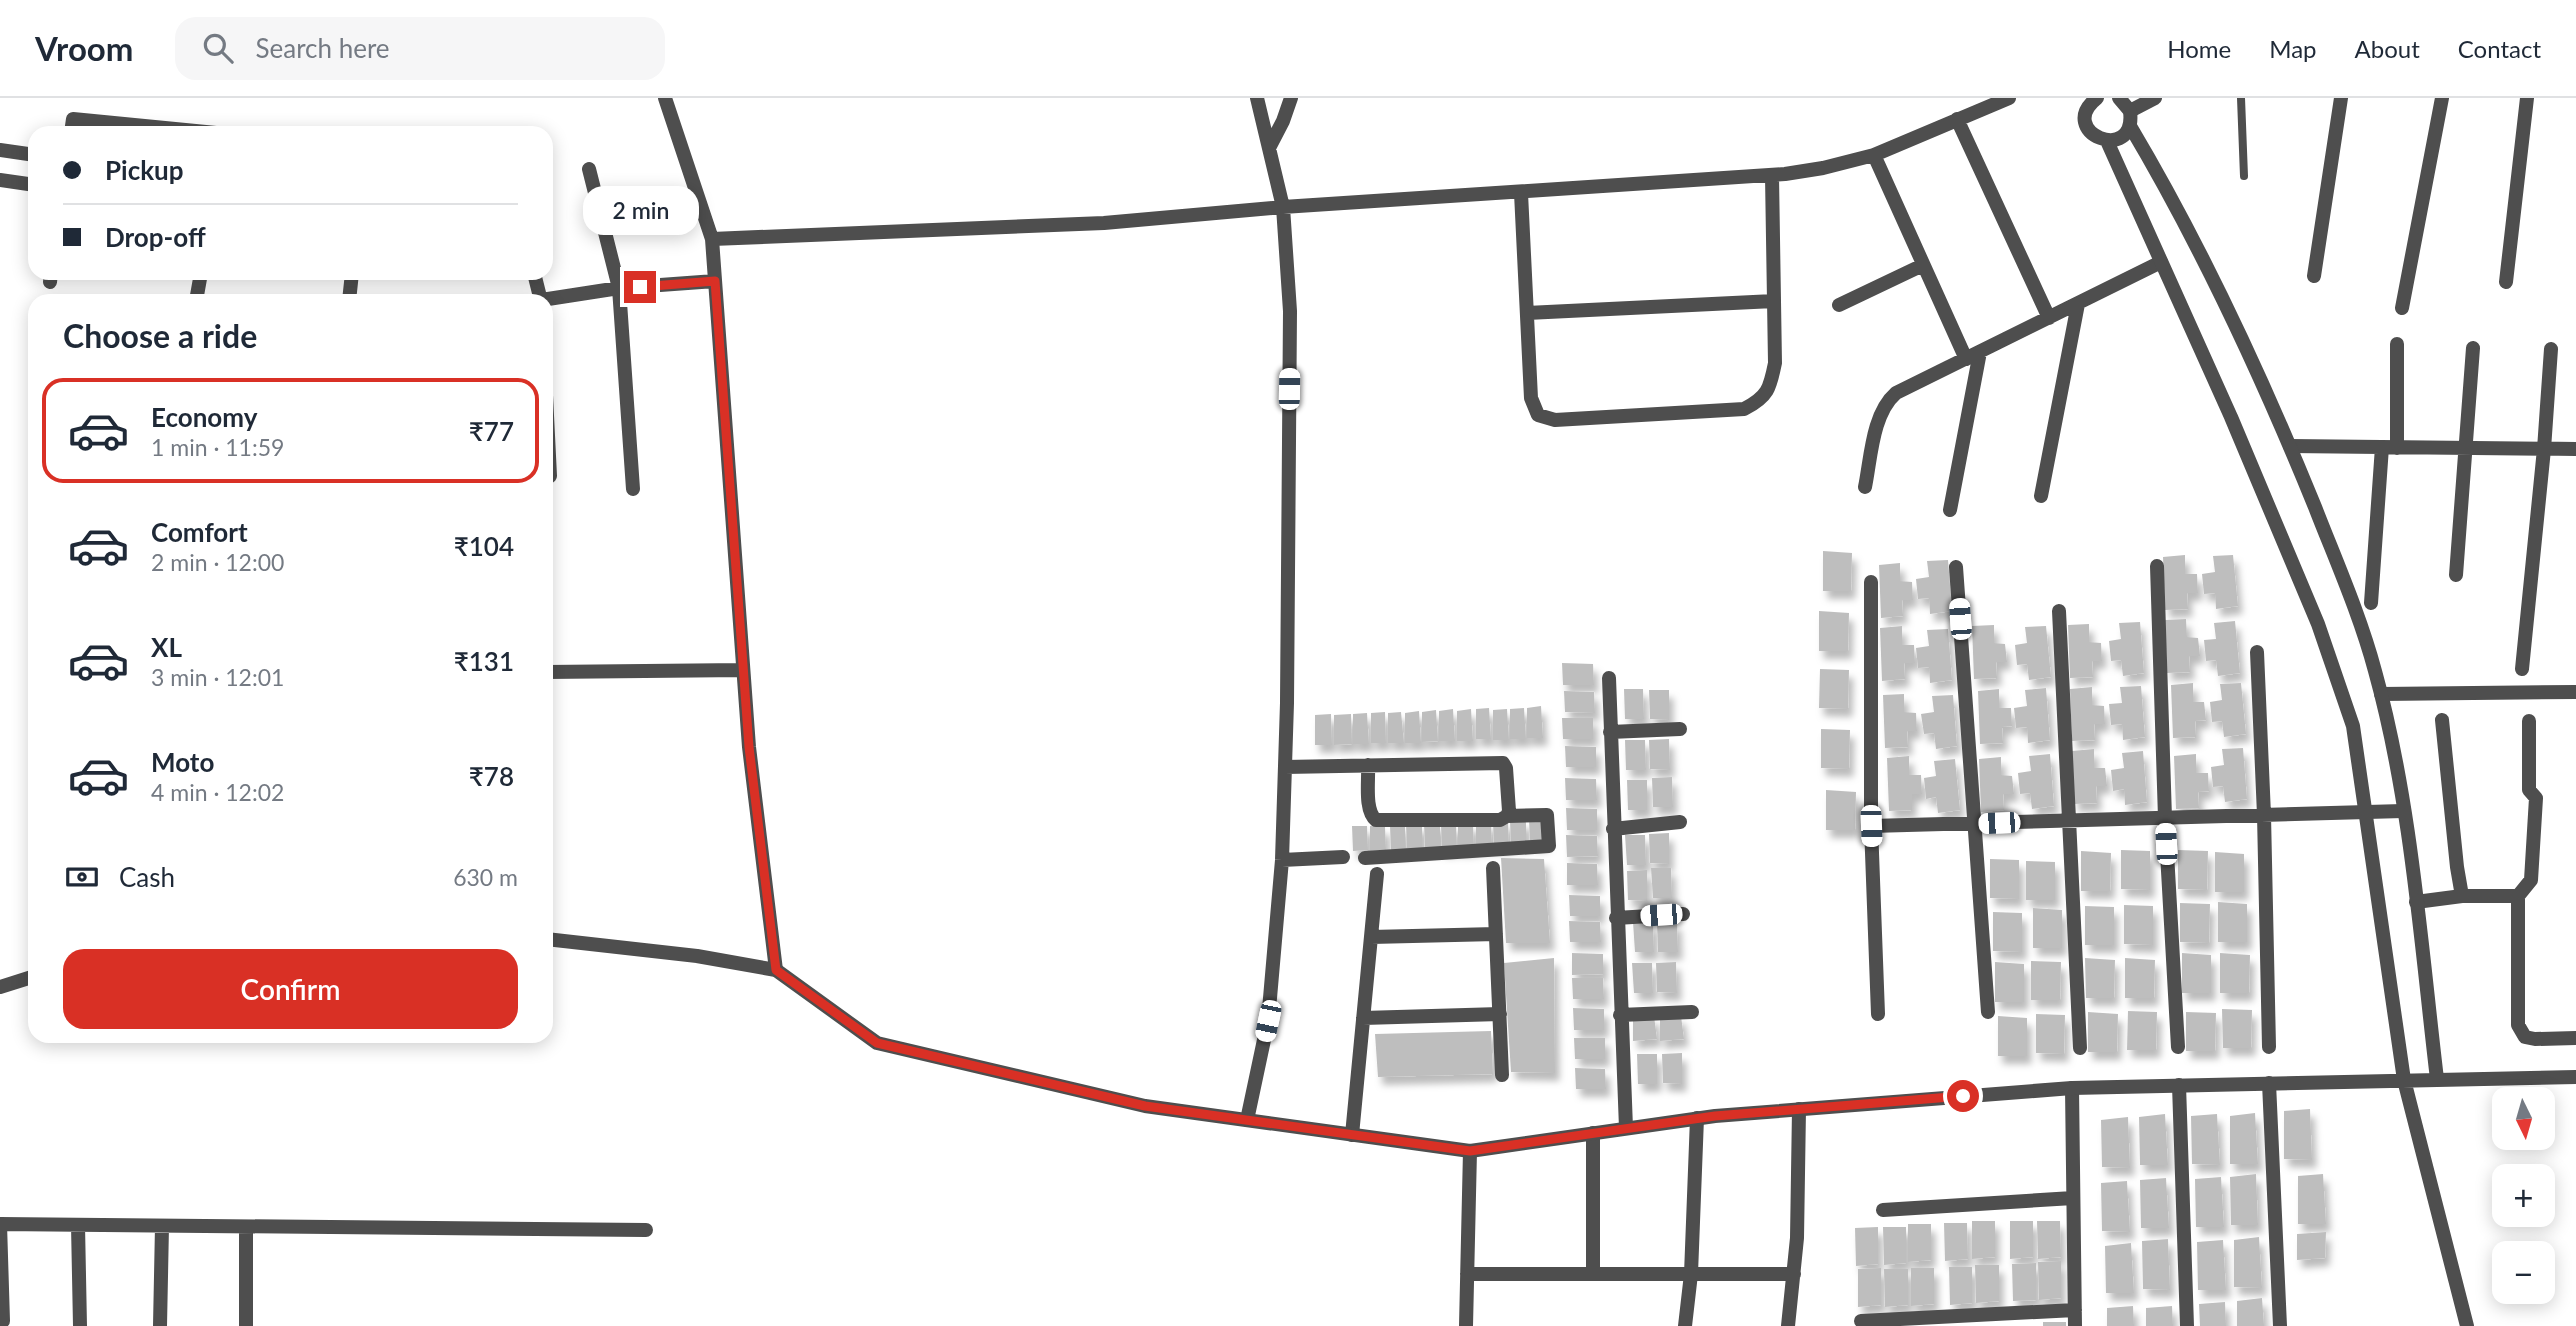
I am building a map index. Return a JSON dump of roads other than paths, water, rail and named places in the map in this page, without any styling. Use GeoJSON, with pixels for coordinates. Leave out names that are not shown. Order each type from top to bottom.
{"type":"FeatureCollection","features":[{"type":"Feature","properties":{"kind":"street"},"geometry":{"type":"LineString","coordinates":[[665,98],[712,239],[749,747],[776,970]]}},
{"type":"Feature","properties":{"kind":"street"},"geometry":{"type":"LineString","coordinates":[[1247,1120],[1268,1021],[1282,860],[1290,311],[1283,207],[1257,98]]}},
{"type":"Feature","properties":{"kind":"street"},"geometry":{"type":"LineString","coordinates":[[1269,148],[1291,98]]}},
{"type":"Feature","properties":{"kind":"street"},"geometry":{"type":"LineString","coordinates":[[712,239],[1104,223],[1283,207],[1772,176],[1823,168],[1874,155],[2009,98]]}},
{"type":"Feature","properties":{"kind":"street"},"geometry":{"type":"LineString","coordinates":[[2119,98],[2130,111],[2130,126],[2217,286],[2290,446],[2351,599],[2381,694],[2391,736],[2416,902],[2437,1079]]}},
{"type":"Feature","properties":{"kind":"street"},"geometry":{"type":"LineString","coordinates":[[2130,111],[2155,98]]}},
{"type":"Feature","properties":{"kind":"street"},"geometry":{"type":"LineString","coordinates":[[2314,276],[2341,98]]}},
{"type":"Feature","properties":{"kind":"street"},"geometry":{"type":"LineString","coordinates":[[2402,307],[2441,98]]}},
{"type":"Feature","properties":{"kind":"street"},"geometry":{"type":"LineString","coordinates":[[2506,282],[2528,98]]}},
{"type":"Feature","properties":{"kind":"street"},"geometry":{"type":"LineString","coordinates":[[2088,102],[2085,116],[2089,130],[2099,139],[2107,141],[2120,137],[2130,126]]}},
{"type":"Feature","properties":{"kind":"street"},"geometry":{"type":"LineString","coordinates":[[72,126],[73,119],[144,126]]}},
{"type":"Feature","properties":{"kind":"street"},"geometry":{"type":"LineString","coordinates":[[1957,119],[2049,318]]}},
{"type":"Feature","properties":{"kind":"street"},"geometry":{"type":"LineString","coordinates":[[2107,141],[2231,417],[2318,624],[2353,726],[2404,1080],[2467,1326]]}},
{"type":"Feature","properties":{"kind":"street"},"geometry":{"type":"LineString","coordinates":[[0,150],[28,154]]}},
{"type":"Feature","properties":{"kind":"street"},"geometry":{"type":"LineString","coordinates":[[1874,155],[1966,359]]}},
{"type":"Feature","properties":{"kind":"street"},"geometry":{"type":"LineString","coordinates":[[589,169],[619,288],[633,489]]}},
{"type":"Feature","properties":{"kind":"street"},"geometry":{"type":"LineString","coordinates":[[1521,193],[1531,398],[1534,410],[1544,419],[1555,420],[1744,409],[1765,396],[1775,363],[1772,176]]}},
{"type":"Feature","properties":{"kind":"street"},"geometry":{"type":"LineString","coordinates":[[0,180],[28,184]]}},
{"type":"Feature","properties":{"kind":"street"},"geometry":{"type":"LineString","coordinates":[[1865,487],[1887,401],[1896,393],[2161,262]]}},
{"type":"Feature","properties":{"kind":"street"},"geometry":{"type":"LineString","coordinates":[[1839,305],[1923,265]]}},
{"type":"Feature","properties":{"kind":"street"},"geometry":{"type":"LineString","coordinates":[[553,298],[619,288],[715,281]]}},
{"type":"Feature","properties":{"kind":"street"},"geometry":{"type":"LineString","coordinates":[[1527,313],[1774,301]]}},
{"type":"Feature","properties":{"kind":"street"},"geometry":{"type":"LineString","coordinates":[[2041,496],[2078,304]]}},
{"type":"Feature","properties":{"kind":"street"},"geometry":{"type":"LineString","coordinates":[[2371,603],[2390,448],[2397,344]]}},
{"type":"Feature","properties":{"kind":"street"},"geometry":{"type":"LineString","coordinates":[[2456,575],[2473,348]]}},
{"type":"Feature","properties":{"kind":"street"},"geometry":{"type":"LineString","coordinates":[[2522,669],[2544,449],[2550,349]]}},
{"type":"Feature","properties":{"kind":"street"},"geometry":{"type":"LineString","coordinates":[[1950,510],[1980,352]]}},
{"type":"Feature","properties":{"kind":"street"},"geometry":{"type":"LineString","coordinates":[[2290,446],[2576,449]]}},
{"type":"Feature","properties":{"kind":"street"},"geometry":{"type":"LineString","coordinates":[[2157,566],[2165,818],[2178,1047]]}},
{"type":"Feature","properties":{"kind":"street"},"geometry":{"type":"LineString","coordinates":[[1956,567],[1988,1012]]}},
{"type":"Feature","properties":{"kind":"street"},"geometry":{"type":"LineString","coordinates":[[1871,582],[1871,826],[1878,1014]]}},
{"type":"Feature","properties":{"kind":"street"},"geometry":{"type":"LineString","coordinates":[[2059,611],[2080,1048]]}},
{"type":"Feature","properties":{"kind":"street"},"geometry":{"type":"LineString","coordinates":[[2257,652],[2269,1047]]}},
{"type":"Feature","properties":{"kind":"street"},"geometry":{"type":"LineString","coordinates":[[553,672],[743,670]]}},
{"type":"Feature","properties":{"kind":"street"},"geometry":{"type":"LineString","coordinates":[[1609,678],[1626,1128]]}},
{"type":"Feature","properties":{"kind":"street"},"geometry":{"type":"LineString","coordinates":[[2381,694],[2576,692]]}},
{"type":"Feature","properties":{"kind":"street"},"geometry":{"type":"LineString","coordinates":[[2442,720],[2462,897]]}},
{"type":"Feature","properties":{"kind":"street"},"geometry":{"type":"LineString","coordinates":[[2529,721],[2529,790],[2536,798],[2531,880],[2518,895],[2518,1025],[2525,1037],[2576,1038]]}},
{"type":"Feature","properties":{"kind":"street"},"geometry":{"type":"LineString","coordinates":[[1610,732],[1679,729]]}},
{"type":"Feature","properties":{"kind":"street"},"geometry":{"type":"LineString","coordinates":[[1285,767],[1503,763],[1507,776],[1507,816]]}},
{"type":"Feature","properties":{"kind":"street"},"geometry":{"type":"LineString","coordinates":[[1365,858],[1549,846],[1548,815],[1507,816],[1500,820],[1377,820],[1371,816],[1368,765]]}},
{"type":"Feature","properties":{"kind":"street"},"geometry":{"type":"LineString","coordinates":[[1871,826],[2403,811]]}},
{"type":"Feature","properties":{"kind":"street"},"geometry":{"type":"LineString","coordinates":[[1613,829],[1681,822]]}},
{"type":"Feature","properties":{"kind":"street"},"geometry":{"type":"LineString","coordinates":[[1282,860],[1343,857]]}},
{"type":"Feature","properties":{"kind":"street"},"geometry":{"type":"LineString","coordinates":[[1493,868],[1502,1075]]}},
{"type":"Feature","properties":{"kind":"street"},"geometry":{"type":"LineString","coordinates":[[1352,1135],[1377,874]]}},
{"type":"Feature","properties":{"kind":"street"},"geometry":{"type":"LineString","coordinates":[[2416,902],[2518,895]]}},
{"type":"Feature","properties":{"kind":"street"},"geometry":{"type":"LineString","coordinates":[[1616,918],[1683,914]]}},
{"type":"Feature","properties":{"kind":"street"},"geometry":{"type":"LineString","coordinates":[[1371,937],[1496,934]]}},
{"type":"Feature","properties":{"kind":"street"},"geometry":{"type":"LineString","coordinates":[[553,940],[697,956],[776,970],[877,1043],[1145,1106],[1470,1151],[1697,1118],[2072,1087],[2576,1077]]}},
{"type":"Feature","properties":{"kind":"street"},"geometry":{"type":"LineString","coordinates":[[0,987],[28,978]]}},
{"type":"Feature","properties":{"kind":"street"},"geometry":{"type":"LineString","coordinates":[[1620,1014],[1692,1012]]}},
{"type":"Feature","properties":{"kind":"street"},"geometry":{"type":"LineString","coordinates":[[1363,1018],[1500,1014]]}},
{"type":"Feature","properties":{"kind":"street"},"geometry":{"type":"LineString","coordinates":[[2269,1083],[2280,1326]]}},
{"type":"Feature","properties":{"kind":"street"},"geometry":{"type":"LineString","coordinates":[[2179,1085],[2187,1326]]}},
{"type":"Feature","properties":{"kind":"street"},"geometry":{"type":"LineString","coordinates":[[2072,1087],[2076,1326]]}},
{"type":"Feature","properties":{"kind":"street"},"geometry":{"type":"LineString","coordinates":[[1788,1326],[1794,1274],[1799,1109]]}},
{"type":"Feature","properties":{"kind":"street"},"geometry":{"type":"LineString","coordinates":[[1685,1326],[1691,1274],[1697,1118]]}},
{"type":"Feature","properties":{"kind":"street"},"geometry":{"type":"LineString","coordinates":[[1592,1133],[1593,1274]]}},
{"type":"Feature","properties":{"kind":"street"},"geometry":{"type":"LineString","coordinates":[[1466,1326],[1470,1151]]}},
{"type":"Feature","properties":{"kind":"street"},"geometry":{"type":"LineString","coordinates":[[1882,1210],[2073,1198]]}},
{"type":"Feature","properties":{"kind":"street"},"geometry":{"type":"LineString","coordinates":[[3,1321],[0,1224],[646,1230]]}},
{"type":"Feature","properties":{"kind":"street"},"geometry":{"type":"LineString","coordinates":[[78,1225],[80,1326]]}},
{"type":"Feature","properties":{"kind":"street"},"geometry":{"type":"LineString","coordinates":[[159,1326],[162,1226]]}},
{"type":"Feature","properties":{"kind":"street"},"geometry":{"type":"LineString","coordinates":[[246,1227],[246,1326]]}},
{"type":"Feature","properties":{"kind":"street"},"geometry":{"type":"LineString","coordinates":[[1467,1274],[1794,1274]]}},
{"type":"Feature","properties":{"kind":"street"},"geometry":{"type":"LineString","coordinates":[[1861,1321],[2076,1310]]}},
{"type":"Feature","properties":{"kind":"lane"},"geometry":{"type":"LineString","coordinates":[[2241,98],[2244,176]]}}]}
